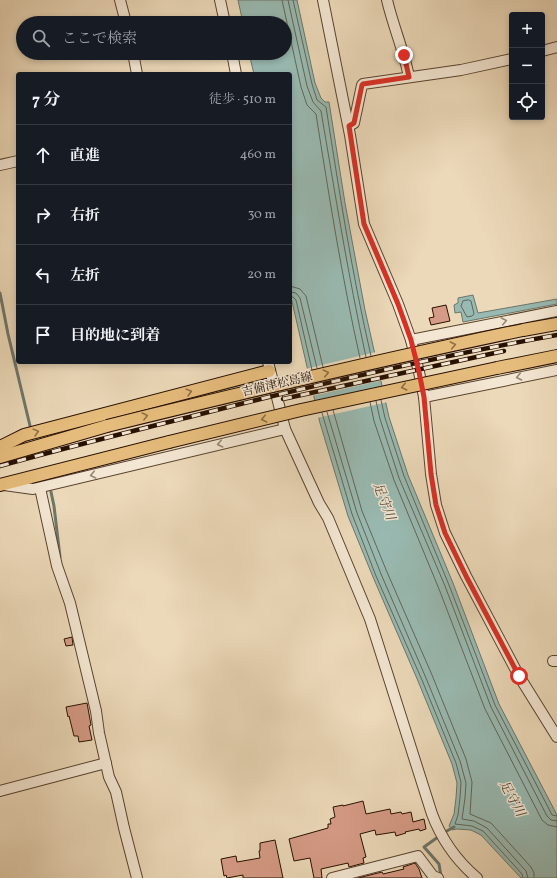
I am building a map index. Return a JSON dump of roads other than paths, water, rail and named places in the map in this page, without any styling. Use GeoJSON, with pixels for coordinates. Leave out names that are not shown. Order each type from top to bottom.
{"type":"FeatureCollection","features":[{"type":"Feature","properties":{"kind":"main road","name":"吉備津松島線"},"geometry":{"type":"LineString","coordinates":[[0,456],[107,426],[261,388],[388,358],[557,324]]}},
{"type":"Feature","properties":{"kind":"main road"},"geometry":{"type":"LineString","coordinates":[[1,484],[301,410],[557,356]]}},
{"type":"Feature","properties":{"kind":"main road"},"geometry":{"type":"LineString","coordinates":[[0,447],[24,436],[269,366]]}},
{"type":"Feature","properties":{"kind":"street"},"geometry":{"type":"LineString","coordinates":[[120,0],[124,16]]}},
{"type":"Feature","properties":{"kind":"street"},"geometry":{"type":"LineString","coordinates":[[220,0],[223,16]]}},
{"type":"Feature","properties":{"kind":"street"},"geometry":{"type":"LineString","coordinates":[[323,0],[349,126],[364,224],[398,304],[411,340],[419,372],[424,397],[431,474],[436,505],[445,533],[466,576],[519,676],[557,737]]}},
{"type":"Feature","properties":{"kind":"street"},"geometry":{"type":"LineString","coordinates":[[387,0],[404,55],[409,77]]}},
{"type":"Feature","properties":{"kind":"street"},"geometry":{"type":"LineString","coordinates":[[545,50],[557,47]]}},
{"type":"Feature","properties":{"kind":"street"},"geometry":{"type":"LineString","coordinates":[[134,60],[137,72]]}},
{"type":"Feature","properties":{"kind":"street"},"geometry":{"type":"LineString","coordinates":[[233,60],[236,72]]}},
{"type":"Feature","properties":{"kind":"street"},"geometry":{"type":"LineString","coordinates":[[349,126],[354,123],[363,84],[461,70],[509,60]]}},
{"type":"Feature","properties":{"kind":"street"},"geometry":{"type":"LineString","coordinates":[[0,165],[16,161]]}},
{"type":"Feature","properties":{"kind":"street"},"geometry":{"type":"LineString","coordinates":[[411,340],[557,311]]}},
{"type":"Feature","properties":{"kind":"street"},"geometry":{"type":"LineString","coordinates":[[269,366],[285,429],[319,503],[328,518],[365,606],[436,826],[458,859],[477,878]]}},
{"type":"Feature","properties":{"kind":"street"},"geometry":{"type":"LineString","coordinates":[[424,397],[557,370]]}},
{"type":"Feature","properties":{"kind":"street"},"geometry":{"type":"LineString","coordinates":[[1,484],[33,489],[40,488],[285,429]]}},
{"type":"Feature","properties":{"kind":"street"},"geometry":{"type":"LineString","coordinates":[[40,488],[57,566],[70,603],[96,711],[99,733],[109,777],[116,792],[137,878]]}},
{"type":"Feature","properties":{"kind":"street"},"geometry":{"type":"LineString","coordinates":[[0,791],[106,763]]}},
{"type":"Feature","properties":{"kind":"street"},"geometry":{"type":"LineString","coordinates":[[332,878],[418,856],[435,877]]}},
{"type":"Feature","properties":{"kind":"water","name":"足守川"},"geometry":{"type":"Polygon","coordinates":[[[238,0],[297,0],[315,83],[321,98],[325,102],[329,102],[345,203],[365,310],[389,417],[408,475],[453,583],[499,704],[557,815],[557,878],[521,878],[481,835],[471,830],[452,830],[449,826],[454,814],[457,783],[452,764],[348,516],[320,423],[292,302],[292,72],[254,72],[251,60],[292,60],[292,16],[241,16],[238,0]]]}},
{"type":"Feature","properties":{"kind":"water"},"geometry":{"type":"Polygon","coordinates":[[[473,295],[478,313],[557,299],[557,304],[463,322],[461,312],[455,313],[454,305],[458,303],[458,298],[473,295]]]}},
{"type":"Feature","properties":{"kind":"waterway"},"geometry":{"type":"LineString","coordinates":[[0,293],[8,334],[31,430]]}},
{"type":"Feature","properties":{"kind":"waterway"},"geometry":{"type":"LineString","coordinates":[[51,492],[60,557]]}},
{"type":"Feature","properties":{"kind":"waterway"},"geometry":{"type":"LineString","coordinates":[[445,832],[454,827]]}},
{"type":"Feature","properties":{"kind":"waterway"},"geometry":{"type":"LineString","coordinates":[[438,837],[424,847],[439,864],[441,876]]}},
{"type":"Feature","properties":{"kind":"railway"},"geometry":{"type":"LineString","coordinates":[[0,466],[121,434],[329,383],[420,362],[557,335]]}},
{"type":"Feature","properties":{"kind":"railway"},"geometry":{"type":"LineString","coordinates":[[283,399],[504,351]]}}]}
